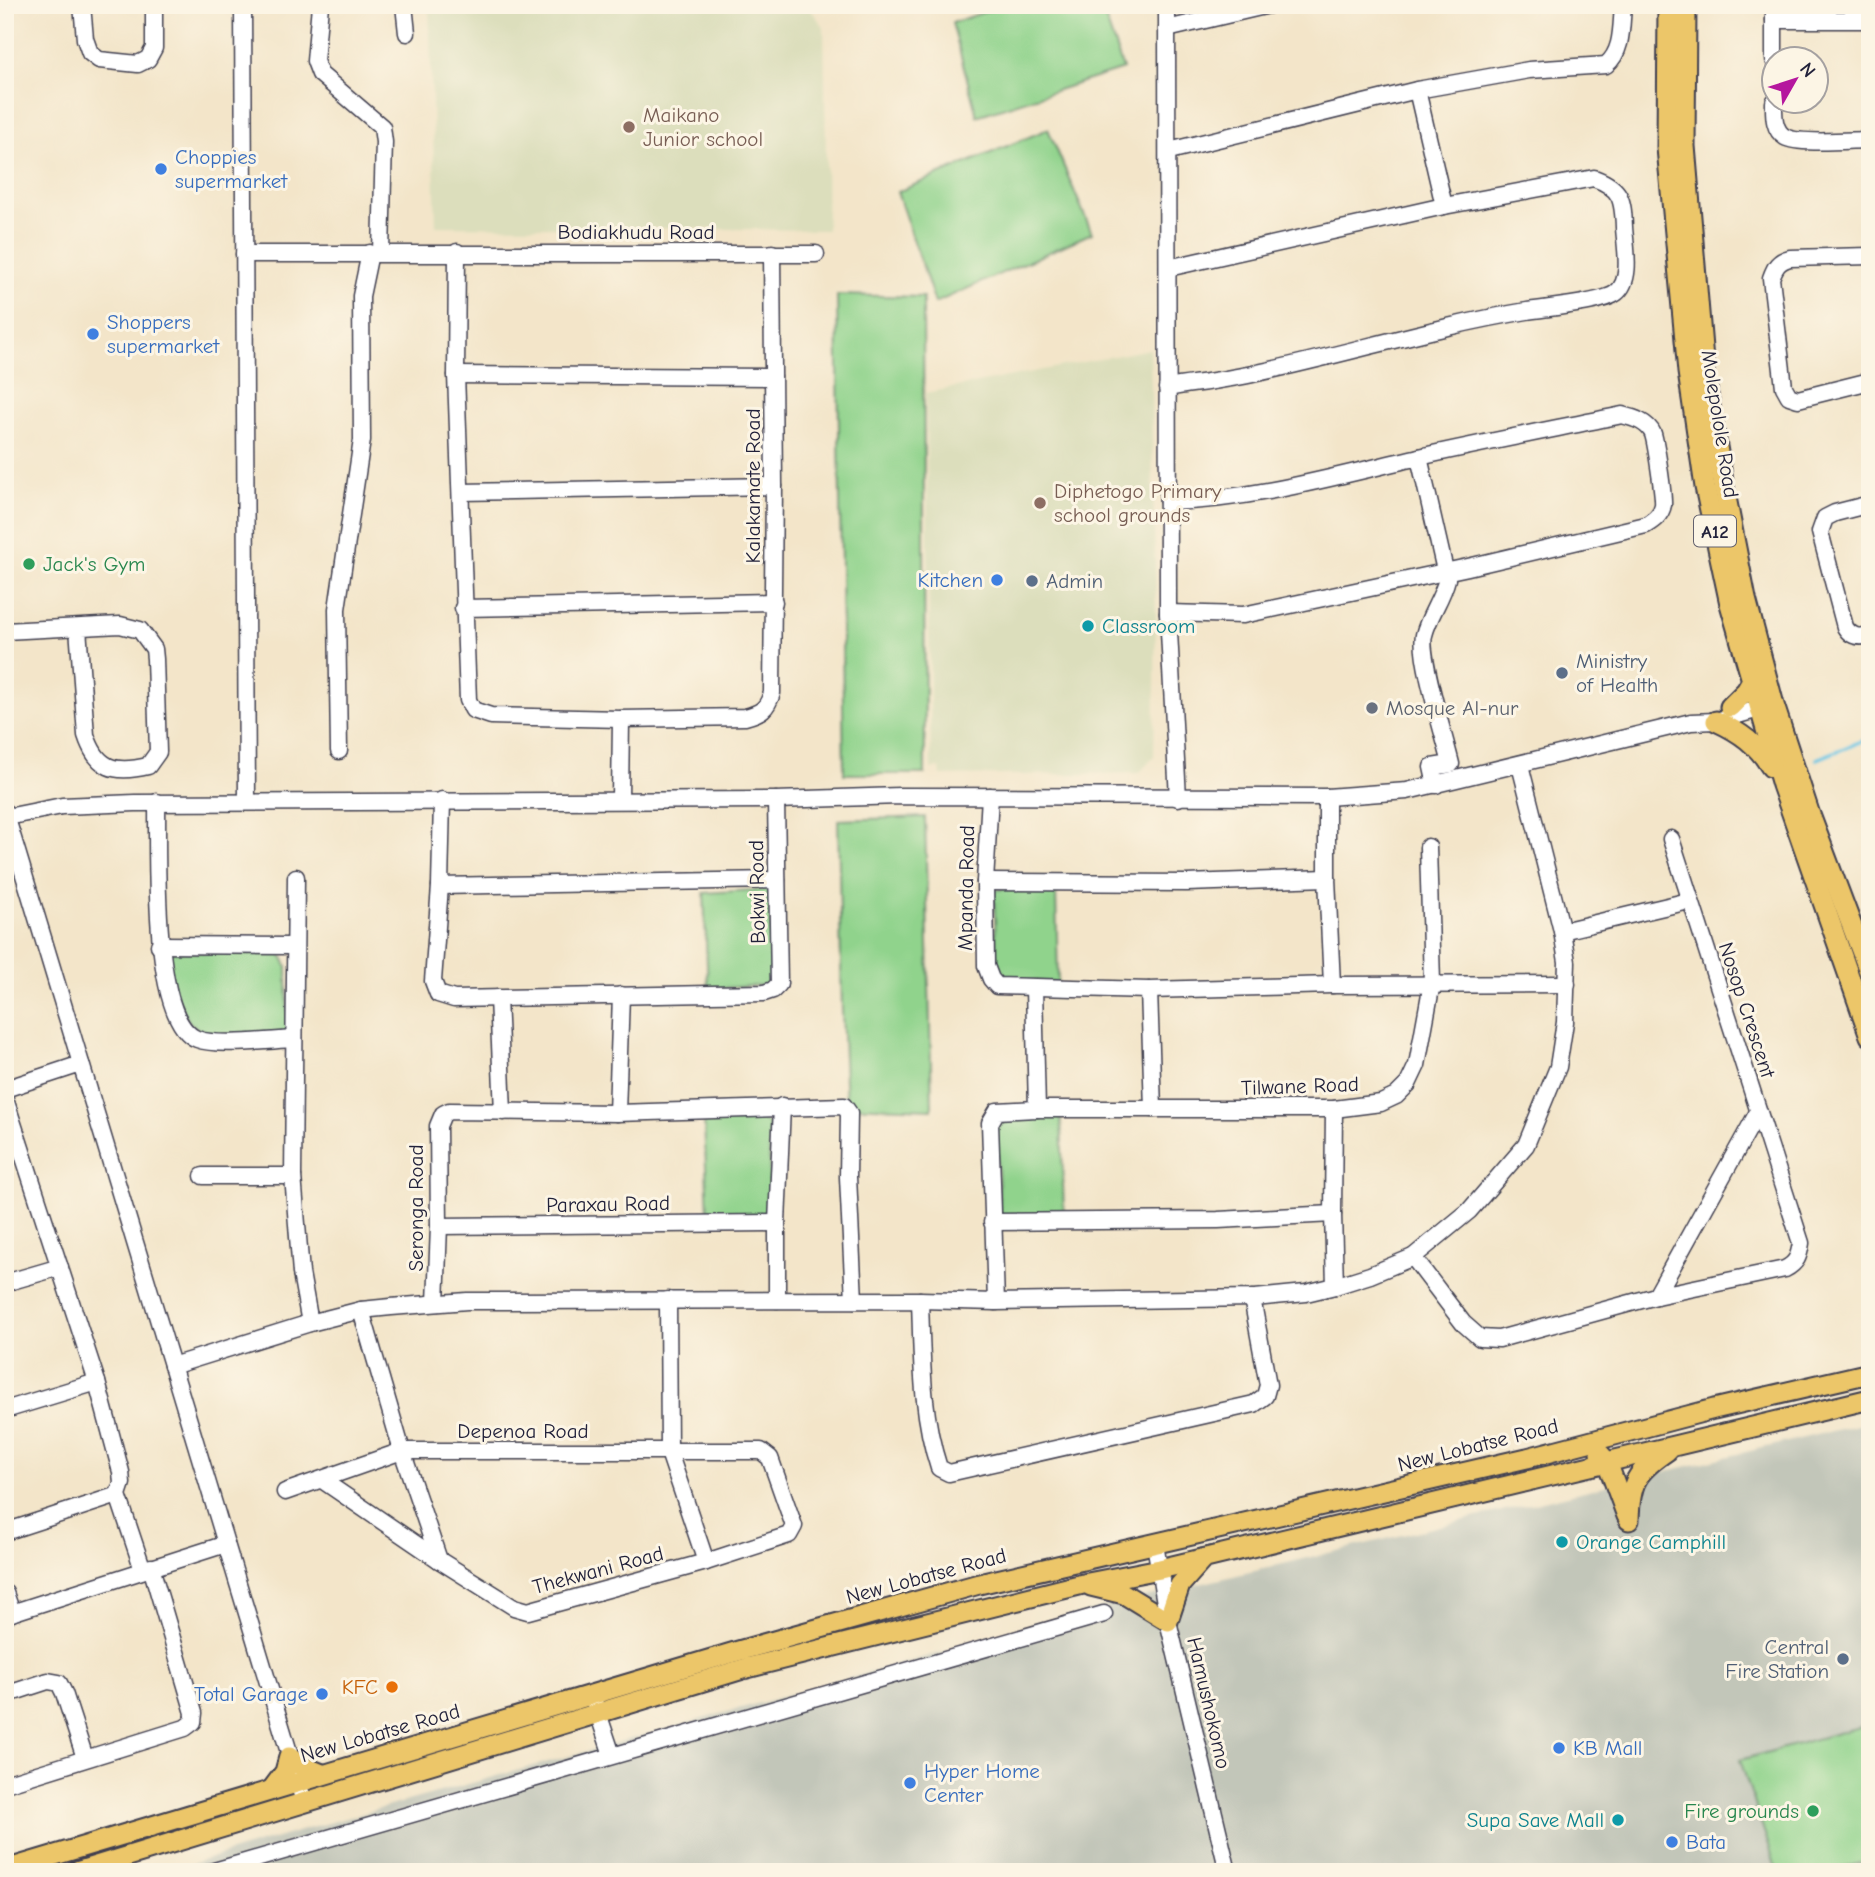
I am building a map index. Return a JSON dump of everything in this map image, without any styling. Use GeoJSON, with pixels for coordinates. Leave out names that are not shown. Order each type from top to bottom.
{"type":"FeatureCollection","features":[{"type":"Feature","properties":{"kind":"main road","name":"Molepolole Road"},"geometry":{"type":"LineString","coordinates":[[1668,5],[1667,148],[1688,372],[1705,487],[1731,604],[1753,679],[1766,702],[1870,974]]}},
{"type":"Feature","properties":{"kind":"main road","name":"Molepolole Road"},"geometry":{"type":"LineString","coordinates":[[1686,5],[1685,146],[1704,372],[1782,785],[1870,1036]]}},
{"type":"Feature","properties":{"kind":"main road"},"geometry":{"type":"LineString","coordinates":[[1730,707],[1746,691],[1753,679]]}},
{"type":"Feature","properties":{"kind":"main road"},"geometry":{"type":"LineString","coordinates":[[1716,721],[1748,738],[1762,752],[1782,785]]}},
{"type":"Feature","properties":{"kind":"main road","name":"New Lobatse Road"},"geometry":{"type":"LineString","coordinates":[[5,1870],[447,1737],[595,1704],[979,1584],[1528,1458],[1583,1442],[1870,1374]]}},
{"type":"Feature","properties":{"kind":"main road"},"geometry":{"type":"LineString","coordinates":[[76,1872],[454,1757],[595,1704],[1083,1584],[1203,1559],[1870,1399]]}},
{"type":"Feature","properties":{"kind":"main road"},"geometry":{"type":"LineString","coordinates":[[1583,1442],[1606,1462],[1629,1520],[1629,1504],[1637,1476],[1676,1444]]}},
{"type":"Feature","properties":{"kind":"main road"},"geometry":{"type":"LineString","coordinates":[[1083,1584],[1124,1594],[1168,1621],[1180,1585],[1203,1559]]}},
{"type":"Feature","properties":{"kind":"main road"},"geometry":{"type":"LineString","coordinates":[[447,1737],[454,1757]]}},
{"type":"Feature","properties":{"kind":"main road"},"geometry":{"type":"LineString","coordinates":[[273,1788],[281,1780],[289,1757],[322,1774]]}},
{"type":"Feature","properties":{"kind":"street"},"geometry":{"type":"LineString","coordinates":[[82,5],[85,39],[90,53],[99,60],[138,64],[148,59],[154,48],[154,5]]}},
{"type":"Feature","properties":{"kind":"street"},"geometry":{"type":"LineString","coordinates":[[243,5],[247,802]]}},
{"type":"Feature","properties":{"kind":"street"},"geometry":{"type":"LineString","coordinates":[[320,5],[315,61],[320,74],[382,127],[384,142],[375,253],[362,296],[362,440],[337,610],[339,751]]}},
{"type":"Feature","properties":{"kind":"street"},"geometry":{"type":"LineString","coordinates":[[404,5],[407,33]]}},
{"type":"Feature","properties":{"kind":"street"},"geometry":{"type":"LineString","coordinates":[[1167,5],[1168,614],[1178,798]]}},
{"type":"Feature","properties":{"kind":"street"},"geometry":{"type":"LineString","coordinates":[[1167,29],[1269,5]]}},
{"type":"Feature","properties":{"kind":"street"},"geometry":{"type":"LineString","coordinates":[[1169,151],[1417,90],[1529,70],[1595,68],[1606,65],[1618,51],[1623,5]]}},
{"type":"Feature","properties":{"kind":"street"},"geometry":{"type":"LineString","coordinates":[[1774,46],[1774,13],[1870,20]]}},
{"type":"Feature","properties":{"kind":"street"},"geometry":{"type":"LineString","coordinates":[[1417,90],[1444,206]]}},
{"type":"Feature","properties":{"kind":"street"},"geometry":{"type":"LineString","coordinates":[[1774,116],[1774,121],[1785,137],[1796,141],[1870,140]]}},
{"type":"Feature","properties":{"kind":"street"},"geometry":{"type":"LineString","coordinates":[[1167,388],[1255,374],[1403,336],[1614,295],[1626,278],[1623,207],[1619,193],[1594,178],[1444,206],[1168,268]]}},
{"type":"Feature","properties":{"kind":"street"},"geometry":{"type":"LineString","coordinates":[[457,252],[456,375],[467,699],[473,710],[491,716],[621,719],[620,800]]}},
{"type":"Feature","properties":{"kind":"street","name":"Kalakamate Road"},"geometry":{"type":"LineString","coordinates":[[621,719],[745,717],[760,714],[768,706],[772,693],[774,602],[772,253]]}},
{"type":"Feature","properties":{"kind":"street","name":"Bodiakhudu Road"},"geometry":{"type":"LineString","coordinates":[[244,254],[816,254]]}},
{"type":"Feature","properties":{"kind":"street"},"geometry":{"type":"LineString","coordinates":[[1870,256],[1790,258],[1782,260],[1774,268],[1771,278],[1784,387],[1789,396],[1798,399],[1870,380]]}},
{"type":"Feature","properties":{"kind":"street"},"geometry":{"type":"LineString","coordinates":[[456,375],[773,377]]}},
{"type":"Feature","properties":{"kind":"street"},"geometry":{"type":"LineString","coordinates":[[1168,502],[1223,499],[1330,479],[1419,457],[1622,415],[1636,418],[1646,424],[1653,434],[1663,503],[1660,514],[1646,525],[1447,572],[1243,615],[1168,614]]}},
{"type":"Feature","properties":{"kind":"street"},"geometry":{"type":"LineString","coordinates":[[1419,457],[1447,572],[1443,595],[1430,618],[1423,647],[1451,764],[1432,767],[1436,785]]}},
{"type":"Feature","properties":{"kind":"street"},"geometry":{"type":"LineString","coordinates":[[461,492],[775,486]]}},
{"type":"Feature","properties":{"kind":"street"},"geometry":{"type":"LineString","coordinates":[[1870,504],[1825,518],[1820,532],[1845,627],[1849,634],[1870,635]]}},
{"type":"Feature","properties":{"kind":"street"},"geometry":{"type":"LineString","coordinates":[[463,608],[774,602]]}},
{"type":"Feature","properties":{"kind":"street"},"geometry":{"type":"LineString","coordinates":[[5,631],[78,628],[131,626],[140,630],[153,649],[158,752],[148,766],[125,770],[109,768],[98,760],[90,746],[86,735],[78,628]]}},
{"type":"Feature","properties":{"kind":"street"},"geometry":{"type":"LineString","coordinates":[[1691,722],[1700,716],[1730,707],[1766,702]]}},
{"type":"Feature","properties":{"kind":"street"},"geometry":{"type":"LineString","coordinates":[[304,1802],[6,815],[62,806],[157,803],[776,800],[901,796],[1370,796],[1436,785],[1691,722],[1716,721],[1766,702]]}},
{"type":"Feature","properties":{"kind":"street"},"geometry":{"type":"LineString","coordinates":[[172,1366],[361,1310],[436,1303],[668,1300],[996,1302],[1252,1297],[1306,1293],[1335,1286],[1413,1257],[1469,1211],[1526,1145],[1558,1067],[1565,1022],[1567,984],[1562,931],[1520,765]]}},
{"type":"Feature","properties":{"kind":"street","name":"Mpanda Road"},"geometry":{"type":"LineString","coordinates":[[990,796],[985,882],[986,966],[997,986],[1034,988]]}},
{"type":"Feature","properties":{"kind":"street"},"geometry":{"type":"LineString","coordinates":[[1327,797],[1327,878],[1332,985]]}},
{"type":"Feature","properties":{"kind":"street"},"geometry":{"type":"LineString","coordinates":[[442,800],[434,988],[445,998],[454,999],[621,995],[617,1113]]}},
{"type":"Feature","properties":{"kind":"street","name":"Bokwi Road"},"geometry":{"type":"LineString","coordinates":[[621,995],[764,993],[779,984],[776,800]]}},
{"type":"Feature","properties":{"kind":"street"},"geometry":{"type":"LineString","coordinates":[[157,803],[159,945],[169,992],[186,1030],[195,1038],[209,1042],[293,1039]]}},
{"type":"Feature","properties":{"kind":"street","name":"Nosop Crescent"},"geometry":{"type":"LineString","coordinates":[[1656,1296],[1785,1269],[1793,1265],[1799,1256],[1801,1243],[1671,839]]}},
{"type":"Feature","properties":{"kind":"street","name":"Tilwane Road"},"geometry":{"type":"LineString","coordinates":[[992,1222],[990,1123],[997,1111],[1003,1109],[1334,1109],[1381,1103],[1395,1096],[1408,1084],[1417,1065],[1432,984],[1428,847]]}},
{"type":"Feature","properties":{"kind":"street"},"geometry":{"type":"LineString","coordinates":[[296,877],[293,946],[293,1176],[301,1273],[310,1323]]}},
{"type":"Feature","properties":{"kind":"street"},"geometry":{"type":"LineString","coordinates":[[985,882],[1187,883],[1327,878]]}},
{"type":"Feature","properties":{"kind":"street"},"geometry":{"type":"LineString","coordinates":[[440,886],[777,880]]}},
{"type":"Feature","properties":{"kind":"street"},"geometry":{"type":"LineString","coordinates":[[1562,931],[1689,901]]}},
{"type":"Feature","properties":{"kind":"street"},"geometry":{"type":"LineString","coordinates":[[159,945],[293,946]]}},
{"type":"Feature","properties":{"kind":"street"},"geometry":{"type":"LineString","coordinates":[[1037,1109],[1034,988],[1149,990],[1332,985],[1567,984]]}},
{"type":"Feature","properties":{"kind":"street"},"geometry":{"type":"LineString","coordinates":[[1149,990],[1153,1109]]}},
{"type":"Feature","properties":{"kind":"street"},"geometry":{"type":"LineString","coordinates":[[498,998],[503,1112],[617,1113],[844,1106],[849,1111],[848,1177],[854,1300]]}},
{"type":"Feature","properties":{"kind":"street"},"geometry":{"type":"LineString","coordinates":[[5,1089],[81,1064]]}},
{"type":"Feature","properties":{"kind":"street"},"geometry":{"type":"LineString","coordinates":[[5,1100],[97,1382],[121,1472],[122,1483],[118,1495],[147,1569],[194,1718],[185,1728],[5,1784]]}},
{"type":"Feature","properties":{"kind":"street"},"geometry":{"type":"LineString","coordinates":[[777,1300],[782,1107]]}},
{"type":"Feature","properties":{"kind":"street"},"geometry":{"type":"LineString","coordinates":[[1334,1109],[1335,1286]]}},
{"type":"Feature","properties":{"kind":"street","name":"Seronga Road"},"geometry":{"type":"LineString","coordinates":[[436,1303],[439,1226],[438,1126],[443,1114],[454,1111],[503,1112]]}},
{"type":"Feature","properties":{"kind":"street"},"geometry":{"type":"LineString","coordinates":[[1413,1257],[1463,1324],[1480,1338],[1499,1339],[1656,1296],[1758,1112]]}},
{"type":"Feature","properties":{"kind":"street"},"geometry":{"type":"LineString","coordinates":[[203,1176],[293,1176]]}},
{"type":"Feature","properties":{"kind":"street"},"geometry":{"type":"LineString","coordinates":[[996,1302],[992,1222],[1218,1220],[1333,1214]]}},
{"type":"Feature","properties":{"kind":"street","name":"Paraxau Road"},"geometry":{"type":"LineString","coordinates":[[439,1226],[777,1223]]}},
{"type":"Feature","properties":{"kind":"street"},"geometry":{"type":"LineString","coordinates":[[5,1283],[60,1267]]}},
{"type":"Feature","properties":{"kind":"street"},"geometry":{"type":"LineString","coordinates":[[920,1300],[924,1393],[931,1442],[939,1468],[949,1473],[1254,1405],[1265,1396],[1268,1385],[1252,1297]]}},
{"type":"Feature","properties":{"kind":"street"},"geometry":{"type":"LineString","coordinates":[[668,1300],[669,1452],[706,1562]]}},
{"type":"Feature","properties":{"kind":"street"},"geometry":{"type":"LineString","coordinates":[[361,1310],[402,1451],[439,1560]]}},
{"type":"Feature","properties":{"kind":"street"},"geometry":{"type":"LineString","coordinates":[[5,1410],[97,1382]]}},
{"type":"Feature","properties":{"kind":"street","name":"Depenoa Road"},"geometry":{"type":"LineString","coordinates":[[285,1492],[402,1451],[761,1451],[768,1455]]}},
{"type":"Feature","properties":{"kind":"street","name":"Thekwani Road"},"geometry":{"type":"LineString","coordinates":[[322,1480],[439,1560],[514,1607],[528,1611],[706,1562],[792,1532],[794,1523],[768,1455]]}},
{"type":"Feature","properties":{"kind":"street"},"geometry":{"type":"LineString","coordinates":[[5,1532],[118,1495]]}},
{"type":"Feature","properties":{"kind":"street"},"geometry":{"type":"LineString","coordinates":[[5,1593],[8,1614],[226,1544]]}},
{"type":"Feature","properties":{"kind":"street","name":"Hamushokomo"},"geometry":{"type":"LineString","coordinates":[[1156,1544],[1168,1621],[1228,1872]]}},
{"type":"Feature","properties":{"kind":"street"},"geometry":{"type":"LineString","coordinates":[[211,1872],[1104,1614]]}},
{"type":"Feature","properties":{"kind":"street"},"geometry":{"type":"LineString","coordinates":[[5,1695],[48,1681],[59,1683],[85,1758]]}},
{"type":"Feature","properties":{"kind":"street"},"geometry":{"type":"LineString","coordinates":[[595,1704],[612,1755]]}},
{"type":"Feature","properties":{"kind":"shaded area","name":"Maikano Junior school"},"geometry":{"type":"Polygon","coordinates":[[[429,5],[807,5],[824,27],[827,230],[436,226],[429,5]]]}},
{"type":"Feature","properties":{"kind":"shaded area","name":"Diphetogo Primary school grounds"},"geometry":{"type":"Polygon","coordinates":[[[1150,349],[1156,613],[1154,757],[1139,773],[941,776],[940,768],[931,769],[926,393],[1150,349]]]}},
{"type":"Feature","properties":{"kind":"shaded area"},"geometry":{"type":"Polygon","coordinates":[[[1870,1422],[1870,1872],[165,1872],[293,1833],[1105,1607],[1870,1422]]]}},
{"type":"Feature","properties":{"kind":"green space"},"geometry":{"type":"Polygon","coordinates":[[[1005,5],[1101,5],[1123,69],[977,116],[952,23],[1005,5]]]}},
{"type":"Feature","properties":{"kind":"green space"},"geometry":{"type":"Polygon","coordinates":[[[1048,129],[1092,233],[935,303],[897,192],[1048,129]]]}},
{"type":"Feature","properties":{"kind":"green space"},"geometry":{"type":"Polygon","coordinates":[[[837,295],[923,297],[925,774],[844,774],[837,295]]]}},
{"type":"Feature","properties":{"kind":"green space"},"geometry":{"type":"Polygon","coordinates":[[[925,817],[932,1109],[846,1106],[838,820],[925,817]]]}},
{"type":"Feature","properties":{"kind":"green space"},"geometry":{"type":"Polygon","coordinates":[[[769,889],[773,981],[766,985],[708,989],[704,893],[769,889]]]}},
{"type":"Feature","properties":{"kind":"green space"},"geometry":{"type":"Polygon","coordinates":[[[1056,890],[1058,983],[997,979],[994,891],[1056,890]]]}},
{"type":"Feature","properties":{"kind":"green space"},"geometry":{"type":"Polygon","coordinates":[[[169,951],[282,955],[287,966],[288,1035],[209,1037],[189,1022],[171,986],[169,951]]]}},
{"type":"Feature","properties":{"kind":"green space"},"geometry":{"type":"Polygon","coordinates":[[[1001,1115],[1061,1116],[1064,1215],[1000,1221],[996,1122],[1001,1115]]]}},
{"type":"Feature","properties":{"kind":"green space"},"geometry":{"type":"Polygon","coordinates":[[[762,1119],[769,1125],[770,1215],[708,1214],[704,1121],[762,1119]]]}},
{"type":"Feature","properties":{"kind":"green space","name":"Fire grounds"},"geometry":{"type":"Polygon","coordinates":[[[1870,1724],[1870,1861],[1811,1872],[1776,1867],[1740,1760],[1870,1724]]]}},
{"type":"Feature","properties":{"kind":"waterway"},"geometry":{"type":"LineString","coordinates":[[1817,759],[1870,738]]}},
{"type":"Feature","properties":{"kind":"place","name":"Maikano Junior school"},"geometry":{"type":"Point","coordinates":[629,127]}},
{"type":"Feature","properties":{"kind":"place","name":"Choppies supermarket"},"geometry":{"type":"Point","coordinates":[161,169]}},
{"type":"Feature","properties":{"kind":"place","name":"Shoppers supermarket"},"geometry":{"type":"Point","coordinates":[93,334]}},
{"type":"Feature","properties":{"kind":"place","name":"Diphetogo Primary school grounds"},"geometry":{"type":"Point","coordinates":[1040,503]}},
{"type":"Feature","properties":{"kind":"place","name":"Jack's Gym"},"geometry":{"type":"Point","coordinates":[29,564]}},
{"type":"Feature","properties":{"kind":"place","name":"Kitchen"},"geometry":{"type":"Point","coordinates":[997,580]}},
{"type":"Feature","properties":{"kind":"place","name":"Admin"},"geometry":{"type":"Point","coordinates":[1032,581]}},
{"type":"Feature","properties":{"kind":"place","name":"Classroom"},"geometry":{"type":"Point","coordinates":[1088,626]}},
{"type":"Feature","properties":{"kind":"place","name":"Ministry of Health"},"geometry":{"type":"Point","coordinates":[1562,673]}},
{"type":"Feature","properties":{"kind":"place","name":"Mosque Al-nur"},"geometry":{"type":"Point","coordinates":[1372,708]}},
{"type":"Feature","properties":{"kind":"place","name":"Orange Camphill"},"geometry":{"type":"Point","coordinates":[1562,1542]}},
{"type":"Feature","properties":{"kind":"place","name":"Central Fire Station"},"geometry":{"type":"Point","coordinates":[1843,1659]}},
{"type":"Feature","properties":{"kind":"place","name":"KFC"},"geometry":{"type":"Point","coordinates":[392,1687]}},
{"type":"Feature","properties":{"kind":"place","name":"Total Garage"},"geometry":{"type":"Point","coordinates":[322,1694]}},
{"type":"Feature","properties":{"kind":"place","name":"KB Mall"},"geometry":{"type":"Point","coordinates":[1559,1748]}},
{"type":"Feature","properties":{"kind":"place","name":"Hyper Home Center"},"geometry":{"type":"Point","coordinates":[910,1783]}},
{"type":"Feature","properties":{"kind":"place","name":"Fire grounds"},"geometry":{"type":"Point","coordinates":[1813,1811]}},
{"type":"Feature","properties":{"kind":"place","name":"Supa Save Mall"},"geometry":{"type":"Point","coordinates":[1618,1820]}},
{"type":"Feature","properties":{"kind":"place","name":"Bata"},"geometry":{"type":"Point","coordinates":[1672,1842]}}]}
